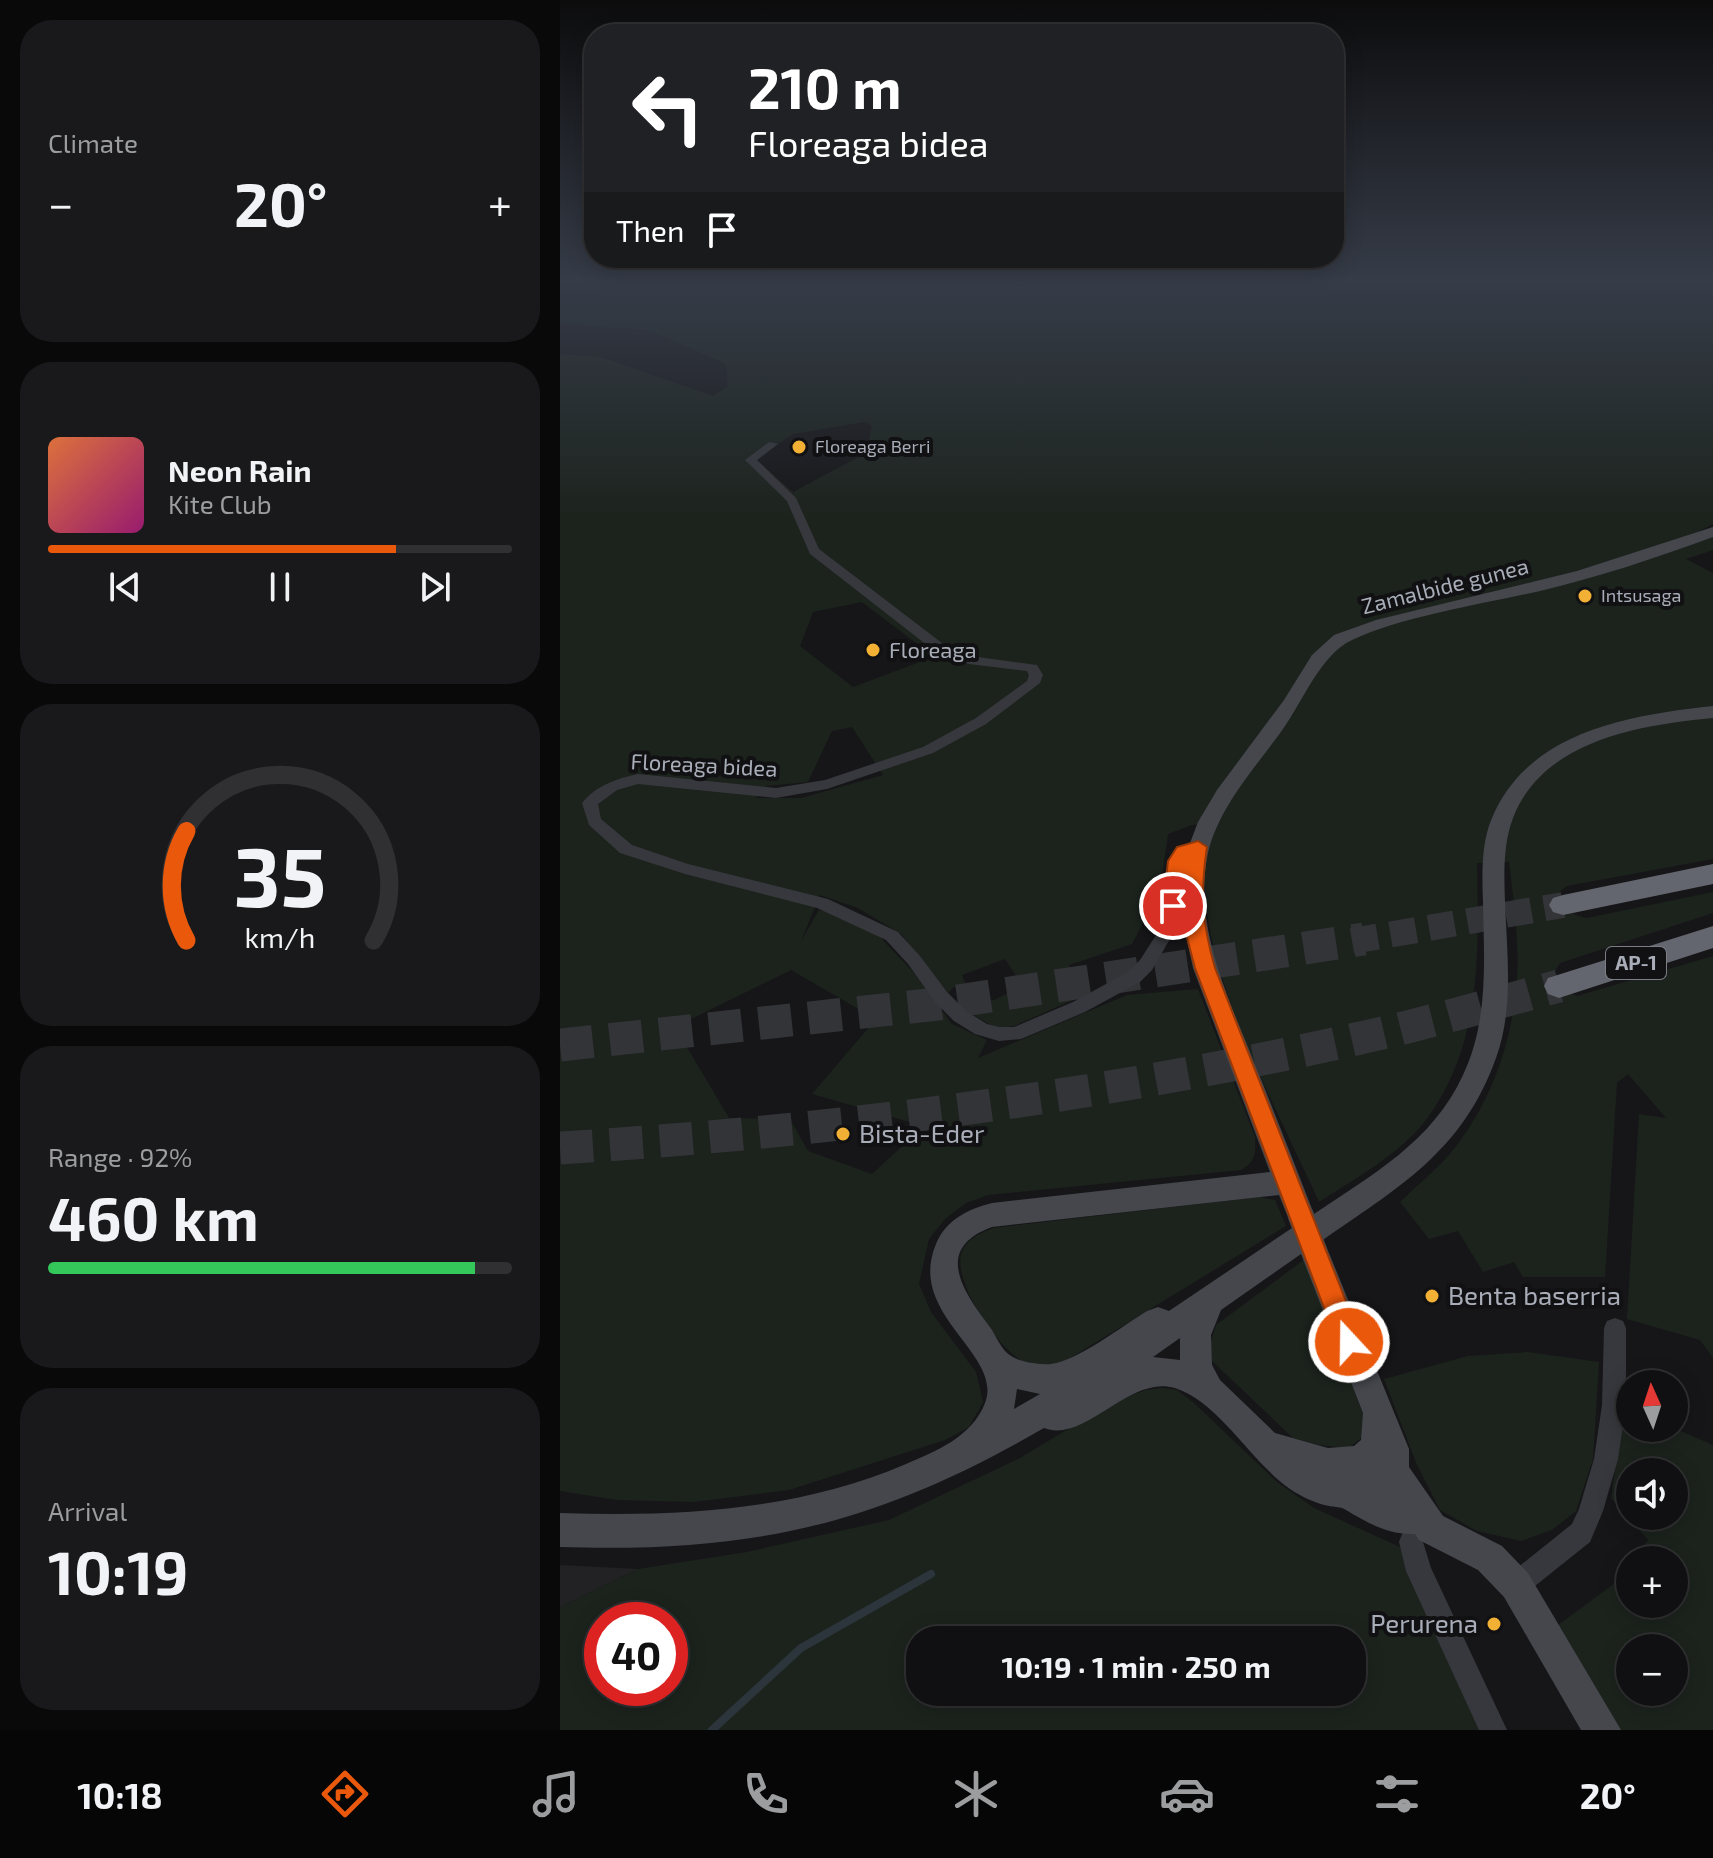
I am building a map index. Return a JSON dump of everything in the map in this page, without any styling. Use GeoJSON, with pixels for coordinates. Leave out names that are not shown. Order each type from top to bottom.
{"type":"FeatureCollection","features":[{"type":"Feature","properties":{"kind":"highway"},"geometry":{"type":"LineString","coordinates":[[1563,905],[1713,874]]}},
{"type":"Feature","properties":{"kind":"highway","name":"AP-1"},"geometry":{"type":"LineString","coordinates":[[1559,986],[1713,937]]}},
{"type":"Feature","properties":{"kind":"main road","name":"Zamalbide gunea"},"geometry":{"type":"LineString","coordinates":[[1387,1479],[1376,1412],[1205,968],[1194,930],[1192,887],[1198,847],[1214,806],[1292,702],[1319,660],[1339,639],[1450,605],[1543,585],[1713,532]]}},
{"type":"Feature","properties":{"kind":"main road"},"geometry":{"type":"LineString","coordinates":[[560,1530],[645,1530],[784,1518],[866,1495],[962,1458],[1039,1417],[1409,1165],[1436,1140],[1452,1118],[1468,1091],[1489,1039],[1496,982],[1496,838],[1502,817],[1523,782],[1546,761],[1604,730],[1654,718],[1713,712]]}},
{"type":"Feature","properties":{"kind":"main road"},"geometry":{"type":"LineString","coordinates":[[962,1458],[998,1410],[1002,1397],[996,1363],[950,1298],[943,1277],[946,1254],[964,1227],[976,1219],[992,1215],[1286,1182]]}},
{"type":"Feature","properties":{"kind":"main road"},"geometry":{"type":"LineString","coordinates":[[996,1363],[1029,1380],[1055,1379],[1071,1374],[1133,1335],[1174,1314],[1210,1300]]}},
{"type":"Feature","properties":{"kind":"main road"},"geometry":{"type":"LineString","coordinates":[[1210,1300],[1195,1332],[1193,1353],[1195,1365],[1211,1393]]}},
{"type":"Feature","properties":{"kind":"main road"},"geometry":{"type":"LineString","coordinates":[[1039,1417],[1077,1410],[1144,1372],[1156,1370],[1192,1379],[1259,1437],[1296,1475],[1329,1491],[1387,1479],[1440,1533],[1490,1558],[1516,1585],[1602,1730]]}},
{"type":"Feature","properties":{"kind":"street","name":"Floreaga bidea"},"geometry":{"type":"LineString","coordinates":[[773,444],[750,460],[792,500],[804,534],[814,551],[946,653],[969,660],[1032,668],[1036,675],[1033,683],[981,721],[928,750],[827,784],[776,793],[638,779],[617,783],[602,791],[590,803],[594,821],[626,849],[685,869],[822,903],[861,919],[892,936],[960,1016],[981,1029],[999,1034],[1015,1034],[1079,1007],[1134,977],[1146,965],[1166,932],[1177,861],[1183,851],[1198,847]]}},
{"type":"Feature","properties":{"kind":"street"},"geometry":{"type":"LineString","coordinates":[[1516,1585],[1581,1533],[1591,1511],[1606,1459],[1614,1405],[1615,1328]]}},
{"type":"Feature","properties":{"kind":"street"},"geometry":{"type":"LineString","coordinates":[[1387,1479],[1419,1571],[1493,1730]]}},
{"type":"Feature","properties":{"kind":"shaded area"},"geometry":{"type":"Polygon","coordinates":[[[560,360],[609,360],[713,396],[728,386],[726,364],[716,360],[1713,360],[1713,524],[1696,533],[1713,534],[1713,550],[1686,559],[1713,573],[1713,859],[1567,886],[1559,892],[1568,910],[1587,918],[1713,892],[1713,913],[1560,963],[1555,971],[1565,990],[1577,996],[1713,956],[1713,1358],[1700,1340],[1627,1319],[1639,1114],[1666,1118],[1628,1074],[1617,1083],[1605,1277],[1523,1277],[1514,1262],[1483,1272],[1458,1231],[1429,1239],[1400,1202],[1447,1157],[1469,1128],[1483,1104],[1504,1052],[1511,1025],[1518,969],[1509,862],[1477,863],[1478,931],[1473,1000],[1456,1065],[1442,1096],[1411,1137],[1374,1167],[1319,1202],[1246,1042],[1217,958],[1208,917],[1204,876],[1206,856],[1216,823],[1192,825],[1168,834],[1160,891],[1132,944],[1069,965],[1080,997],[1014,1026],[996,1028],[960,1007],[994,1000],[1023,986],[1005,959],[962,975],[965,983],[955,986],[948,993],[901,934],[858,908],[820,895],[801,941],[819,910],[843,916],[878,935],[914,973],[952,1024],[987,1040],[978,1058],[1127,995],[1198,989],[1255,1137],[1252,1161],[1241,1170],[988,1195],[966,1203],[945,1219],[929,1239],[919,1284],[931,1312],[976,1372],[983,1402],[969,1427],[945,1440],[789,1490],[694,1502],[617,1500],[560,1491],[560,360]],[[865,422],[793,434],[755,459],[793,492],[866,453],[872,426],[865,422]],[[862,602],[813,612],[800,646],[853,687],[933,657],[933,656],[862,602]],[[852,727],[832,731],[808,782],[766,786],[756,798],[801,798],[883,775],[852,727]],[[791,970],[675,1027],[729,1118],[790,1119],[808,1151],[872,1174],[924,1126],[812,1094],[876,1019],[791,970]]]}},
{"type":"Feature","properties":{"kind":"shaded area"},"geometry":{"type":"Polygon","coordinates":[[[1260,1197],[1275,1200],[1286,1226],[1062,1363],[1034,1365],[1015,1356],[990,1329],[969,1295],[963,1277],[960,1262],[963,1249],[972,1239],[993,1228],[1260,1197]]]}},
{"type":"Feature","properties":{"kind":"shaded area"},"geometry":{"type":"Polygon","coordinates":[[[1305,1259],[1365,1419],[1367,1434],[1348,1448],[1293,1438],[1212,1361],[1210,1345],[1216,1325],[1305,1259]]]}},
{"type":"Feature","properties":{"kind":"shaded area"},"geometry":{"type":"Polygon","coordinates":[[[1528,1352],[1599,1362],[1593,1459],[1576,1511],[1552,1530],[1521,1541],[1477,1531],[1440,1510],[1417,1465],[1384,1379],[1468,1356],[1528,1352]]]}},
{"type":"Feature","properties":{"kind":"shaded area"},"geometry":{"type":"Polygon","coordinates":[[[1146,1390],[1177,1390],[1277,1482],[1314,1508],[1400,1547],[1484,1730],[560,1730],[560,1607],[638,1569],[747,1552],[889,1520],[1020,1458],[1113,1402],[1146,1390]]]}},
{"type":"Feature","properties":{"kind":"shaded area"},"geometry":{"type":"Polygon","coordinates":[[[1688,1434],[1713,1445],[1713,1730],[1618,1730],[1557,1626],[1616,1582],[1616,1618],[1688,1618],[1688,1546],[1644,1546],[1648,1540],[1639,1530],[1688,1530],[1688,1458],[1617,1458],[1619,1442],[1688,1442],[1688,1434]]]}},
{"type":"Feature","properties":{"kind":"shaded area"},"geometry":{"type":"Polygon","coordinates":[[[1616,1463],[1616,1504],[1611,1498],[1616,1463]]]}},
{"type":"Feature","properties":{"kind":"shaded area"},"geometry":{"type":"Polygon","coordinates":[[[560,1565],[638,1569],[560,1607],[560,1565]]]}},
{"type":"Feature","properties":{"kind":"waterway"},"geometry":{"type":"LineString","coordinates":[[712,1730],[801,1648],[931,1574]]}},
{"type":"Feature","properties":{"kind":"tunnel"},"geometry":{"type":"LineString","coordinates":[[1361,939],[1563,905]]}},
{"type":"Feature","properties":{"kind":"tunnel"},"geometry":{"type":"LineString","coordinates":[[560,1045],[938,1004],[1361,939]]}},
{"type":"Feature","properties":{"kind":"tunnel"},"geometry":{"type":"LineString","coordinates":[[1352,941],[1361,939]]}},
{"type":"Feature","properties":{"kind":"tunnel"},"geometry":{"type":"LineString","coordinates":[[560,1148],[869,1121],[1073,1093],[1175,1076],[1378,1034],[1559,986]]}},
{"type":"Feature","properties":{"kind":"place","name":"Floreaga Berri"},"geometry":{"type":"Point","coordinates":[799,447]}},
{"type":"Feature","properties":{"kind":"place","name":"Intsusaga"},"geometry":{"type":"Point","coordinates":[1585,596]}},
{"type":"Feature","properties":{"kind":"place","name":"Floreaga"},"geometry":{"type":"Point","coordinates":[873,650]}},
{"type":"Feature","properties":{"kind":"place","name":"Bista-Eder"},"geometry":{"type":"Point","coordinates":[843,1134]}},
{"type":"Feature","properties":{"kind":"place","name":"Benta baserria"},"geometry":{"type":"Point","coordinates":[1432,1296]}},
{"type":"Feature","properties":{"kind":"place","name":"Perurena"},"geometry":{"type":"Point","coordinates":[1494,1624]}},
{"type":"Feature","properties":{"kind":"route"},"geometry":{"type":"LineString","coordinates":[[1173,906],[1177,861],[1183,851],[1198,847],[1192,887],[1194,930],[1205,968],[1349,1342]]}}]}
